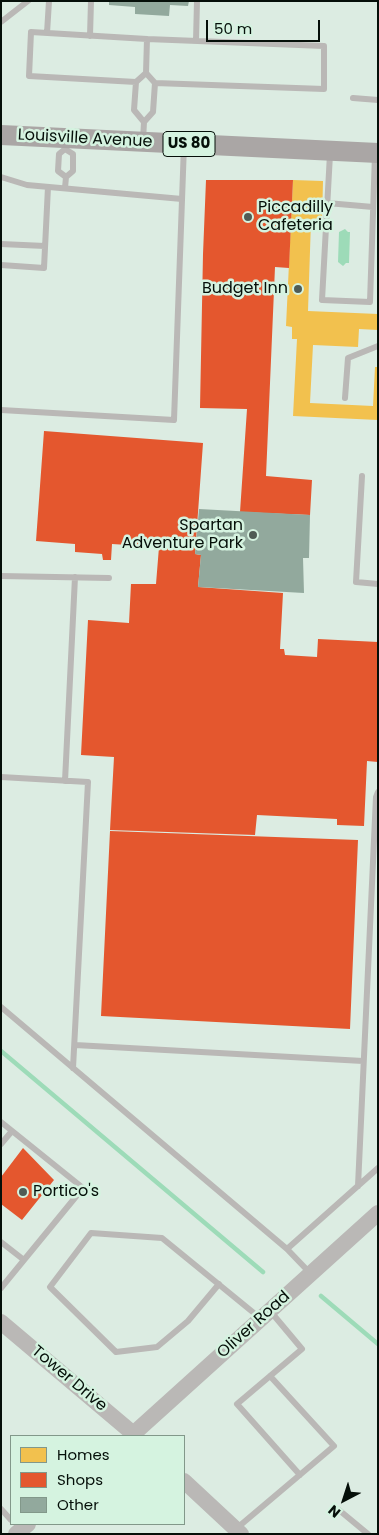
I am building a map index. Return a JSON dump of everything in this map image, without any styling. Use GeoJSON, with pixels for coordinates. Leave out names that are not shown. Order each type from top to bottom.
{"type":"FeatureCollection","features":[{"type":"Feature","properties":{"kind":"main road","name":"Louisville Avenue"},"geometry":{"type":"LineString","coordinates":[[1,135],[65,144],[143,142],[377,153]]}},
{"type":"Feature","properties":{"kind":"street","name":"Oliver Road"},"geometry":{"type":"LineString","coordinates":[[134,1435],[378,1213]]}},
{"type":"Feature","properties":{"kind":"street","name":"Tower Drive"},"geometry":{"type":"LineString","coordinates":[[1,1322],[134,1435]]}},
{"type":"Feature","properties":{"kind":"street"},"geometry":{"type":"LineString","coordinates":[[185,1482],[238,1532]]}},
{"type":"Feature","properties":{"kind":"lane"},"geometry":{"type":"LineString","coordinates":[[1,22],[28,1]]}},
{"type":"Feature","properties":{"kind":"lane"},"geometry":{"type":"LineString","coordinates":[[47,33],[49,1]]}},
{"type":"Feature","properties":{"kind":"lane"},"geometry":{"type":"LineString","coordinates":[[90,36],[91,1]]}},
{"type":"Feature","properties":{"kind":"lane"},"geometry":{"type":"LineString","coordinates":[[196,41],[197,1]]}},
{"type":"Feature","properties":{"kind":"lane"},"geometry":{"type":"LineString","coordinates":[[136,82],[29,76],[31,32],[324,46],[324,89],[155,83]]}},
{"type":"Feature","properties":{"kind":"lane"},"geometry":{"type":"LineString","coordinates":[[143,142],[144,122],[153,112],[155,83],[146,73],[147,39]]}},
{"type":"Feature","properties":{"kind":"lane"},"geometry":{"type":"LineString","coordinates":[[144,122],[134,110],[136,82],[146,73]]}},
{"type":"Feature","properties":{"kind":"lane"},"geometry":{"type":"LineString","coordinates":[[353,98],[378,100]]}},
{"type":"Feature","properties":{"kind":"lane"},"geometry":{"type":"LineString","coordinates":[[65,188],[66,177],[73,171],[73,154],[65,144],[58,154],[58,171],[66,177]]}},
{"type":"Feature","properties":{"kind":"lane"},"geometry":{"type":"LineString","coordinates":[[1,410],[174,420],[184,144]]}},
{"type":"Feature","properties":{"kind":"lane"},"geometry":{"type":"LineString","coordinates":[[330,151],[322,300],[370,302],[377,153]]}},
{"type":"Feature","properties":{"kind":"lane"},"geometry":{"type":"LineString","coordinates":[[1,178],[26,185],[182,199]]}},
{"type":"Feature","properties":{"kind":"lane"},"geometry":{"type":"LineString","coordinates":[[1,265],[44,268],[48,186]]}},
{"type":"Feature","properties":{"kind":"lane"},"geometry":{"type":"LineString","coordinates":[[327,204],[374,207]]}},
{"type":"Feature","properties":{"kind":"lane"},"geometry":{"type":"LineString","coordinates":[[1,244],[45,246]]}},
{"type":"Feature","properties":{"kind":"lane"},"geometry":{"type":"LineString","coordinates":[[345,398],[348,358],[378,346]]}},
{"type":"Feature","properties":{"kind":"lane"},"geometry":{"type":"LineString","coordinates":[[362,476],[356,582],[378,584]]}},
{"type":"Feature","properties":{"kind":"lane"},"geometry":{"type":"LineString","coordinates":[[1,576],[109,578]]}},
{"type":"Feature","properties":{"kind":"lane"},"geometry":{"type":"LineString","coordinates":[[65,781],[75,577]]}},
{"type":"Feature","properties":{"kind":"lane"},"geometry":{"type":"LineString","coordinates":[[1,777],[88,782],[73,1068]]}},
{"type":"Feature","properties":{"kind":"lane"},"geometry":{"type":"LineString","coordinates":[[358,1186],[376,797],[378,792]]}},
{"type":"Feature","properties":{"kind":"lane"},"geometry":{"type":"LineString","coordinates":[[1,1007],[287,1249],[311,1274]]}},
{"type":"Feature","properties":{"kind":"lane"},"geometry":{"type":"LineString","coordinates":[[75,1045],[363,1061]]}},
{"type":"Feature","properties":{"kind":"lane"},"geometry":{"type":"LineString","coordinates":[[1,1122],[83,1188],[1,1288]]}},
{"type":"Feature","properties":{"kind":"lane"},"geometry":{"type":"LineString","coordinates":[[1,1144],[12,1131]]}},
{"type":"Feature","properties":{"kind":"lane"},"geometry":{"type":"LineString","coordinates":[[287,1249],[378,1168]]}},
{"type":"Feature","properties":{"kind":"lane"},"geometry":{"type":"LineString","coordinates":[[219,1284],[188,1321],[157,1347],[116,1352],[50,1287],[91,1233],[162,1238],[219,1284],[265,1315],[302,1349],[237,1404],[300,1474]]}},
{"type":"Feature","properties":{"kind":"lane"},"geometry":{"type":"LineString","coordinates":[[1,1242],[24,1260]]}},
{"type":"Feature","properties":{"kind":"lane"},"geometry":{"type":"LineString","coordinates":[[238,1532],[300,1474],[334,1446],[270,1376]]}},
{"type":"Feature","properties":{"kind":"lane"},"geometry":{"type":"LineString","coordinates":[[1,1509],[10,1518]]}},
{"type":"Feature","properties":{"kind":"lane"},"geometry":{"type":"LineString","coordinates":[[339,1510],[368,1534]]}},
{"type":"Feature","properties":{"kind":"shaded area"},"geometry":{"type":"Polygon","coordinates":[[[345,229],[350,232],[349,263],[343,266],[338,262],[339,232],[345,229]]]}},
{"type":"Feature","properties":{"kind":"building: Homes","name":"Budget Inn"},"geometry":{"type":"Polygon","coordinates":[[[293,180],[323,181],[322,221],[311,221],[308,311],[378,314],[378,330],[359,329],[358,347],[313,345],[310,403],[373,406],[375,367],[378,367],[378,420],[293,416],[297,339],[292,339],[292,327],[286,326],[293,180]]]}},
{"type":"Feature","properties":{"kind":"building: Shops"},"geometry":{"type":"Polygon","coordinates":[[[206,180],[293,180],[289,268],[275,267],[266,476],[312,480],[310,515],[240,512],[247,409],[200,408],[206,180]]]}},
{"type":"Feature","properties":{"kind":"building: Shops"},"geometry":{"type":"Polygon","coordinates":[[[44,431],[203,443],[195,554],[201,555],[198,587],[283,593],[280,649],[284,649],[285,655],[317,657],[318,639],[378,642],[378,762],[367,761],[364,826],[337,825],[337,819],[257,815],[255,835],[110,830],[114,757],[81,755],[88,620],[129,623],[131,584],[156,584],[159,547],[112,544],[111,560],[103,560],[102,554],[75,552],[75,544],[36,541],[44,431]]]}},
{"type":"Feature","properties":{"kind":"building: Shops"},"geometry":{"type":"Polygon","coordinates":[[[110,831],[358,840],[350,1029],[101,1016],[110,831]]]}},
{"type":"Feature","properties":{"kind":"building: Shops","name":"Portico's"},"geometry":{"type":"Polygon","coordinates":[[[23,1148],[54,1180],[22,1220],[1,1204],[1,1177],[23,1148]]]}},
{"type":"Feature","properties":{"kind":"building: Other"},"geometry":{"type":"Polygon","coordinates":[[[109,1],[189,1],[188,6],[170,5],[169,16],[135,14],[135,7],[109,5],[109,1]]]}},
{"type":"Feature","properties":{"kind":"building: Other","name":"Spartan Adventure Park"},"geometry":{"type":"Polygon","coordinates":[[[199,509],[310,515],[309,558],[303,558],[304,593],[198,587],[201,555],[195,554],[199,509]]]}},
{"type":"Feature","properties":{"kind":"waterway"},"geometry":{"type":"LineString","coordinates":[[1,1051],[263,1272]]}},
{"type":"Feature","properties":{"kind":"waterway"},"geometry":{"type":"LineString","coordinates":[[321,1296],[378,1344]]}},
{"type":"Feature","properties":{"kind":"place","name":"Piccadilly Cafeteria"},"geometry":{"type":"Point","coordinates":[248,217]}},
{"type":"Feature","properties":{"kind":"place","name":"Budget Inn"},"geometry":{"type":"Point","coordinates":[298,289]}},
{"type":"Feature","properties":{"kind":"place","name":"Spartan Adventure Park"},"geometry":{"type":"Point","coordinates":[253,535]}},
{"type":"Feature","properties":{"kind":"place","name":"Portico's"},"geometry":{"type":"Point","coordinates":[23,1192]}}]}
